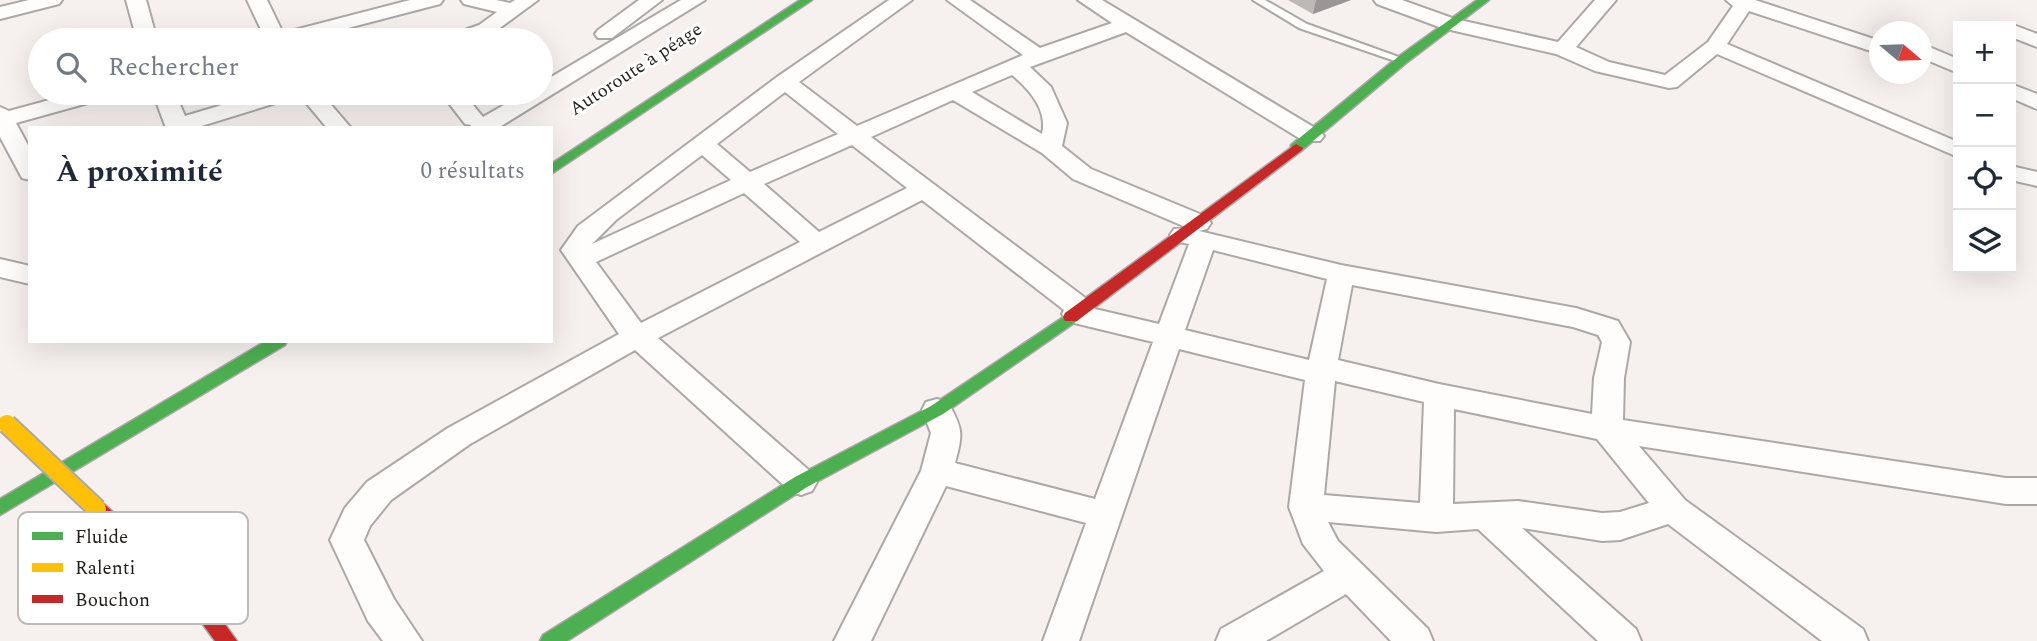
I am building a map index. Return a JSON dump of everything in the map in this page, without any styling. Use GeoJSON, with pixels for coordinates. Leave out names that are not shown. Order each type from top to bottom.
{"type":"FeatureCollection","features":[{"type":"Feature","properties":{"kind":"main road"},"geometry":{"type":"LineString","coordinates":[[553,169],[807,0]]}},
{"type":"Feature","properties":{"kind":"main road"},"geometry":{"type":"LineString","coordinates":[[550,641],[590,631],[801,482],[937,410],[1195,233],[1402,60],[1484,0]]}},
{"type":"Feature","properties":{"kind":"main road"},"geometry":{"type":"LineString","coordinates":[[0,508],[276,343]]}},
{"type":"Feature","properties":{"kind":"main road"},"geometry":{"type":"LineString","coordinates":[[3,421],[100,512]]}},
{"type":"Feature","properties":{"kind":"main road"},"geometry":{"type":"LineString","coordinates":[[24,463],[60,443]]}},
{"type":"Feature","properties":{"kind":"main road"},"geometry":{"type":"LineString","coordinates":[[214,624],[227,641]]}},
{"type":"Feature","properties":{"kind":"street"},"geometry":{"type":"LineString","coordinates":[[0,13],[52,0]]}},
{"type":"Feature","properties":{"kind":"street"},"geometry":{"type":"LineString","coordinates":[[136,0],[144,28]]}},
{"type":"Feature","properties":{"kind":"street"},"geometry":{"type":"LineString","coordinates":[[257,0],[272,28]]}},
{"type":"Feature","properties":{"kind":"street"},"geometry":{"type":"LineString","coordinates":[[324,28],[433,0]]}},
{"type":"Feature","properties":{"kind":"street"},"geometry":{"type":"LineString","coordinates":[[471,0],[521,5]]}},
{"type":"Feature","properties":{"kind":"street"},"geometry":{"type":"LineString","coordinates":[[553,67],[652,0]]}},
{"type":"Feature","properties":{"kind":"street"},"geometry":{"type":"LineString","coordinates":[[553,84],[695,0]]}},
{"type":"Feature","properties":{"kind":"street"},"geometry":{"type":"LineString","coordinates":[[801,482],[637,336],[618,315],[574,250],[587,232],[785,82],[902,0]]}},
{"type":"Feature","properties":{"kind":"street"},"geometry":{"type":"LineString","coordinates":[[957,0],[1038,56]]}},
{"type":"Feature","properties":{"kind":"street"},"geometry":{"type":"LineString","coordinates":[[1088,0],[1312,136]]}},
{"type":"Feature","properties":{"kind":"street"},"geometry":{"type":"LineString","coordinates":[[1384,0],[1449,24],[1563,49],[1602,67],[1669,82],[1715,46],[1741,1],[1869,44]]}},
{"type":"Feature","properties":{"kind":"street"},"geometry":{"type":"LineString","coordinates":[[1563,49],[1606,0]]}},
{"type":"Feature","properties":{"kind":"street"},"geometry":{"type":"LineString","coordinates":[[487,28],[521,5]]}},
{"type":"Feature","properties":{"kind":"street"},"geometry":{"type":"LineString","coordinates":[[1788,18],[1819,16],[1857,22],[1869,27]]}},
{"type":"Feature","properties":{"kind":"street"},"geometry":{"type":"LineString","coordinates":[[579,260],[747,182],[1038,56],[1128,24]]}},
{"type":"Feature","properties":{"kind":"street"},"geometry":{"type":"LineString","coordinates":[[2016,33],[2037,41]]}},
{"type":"Feature","properties":{"kind":"street"},"geometry":{"type":"LineString","coordinates":[[1715,46],[1953,148]]}},
{"type":"Feature","properties":{"kind":"street"},"geometry":{"type":"LineString","coordinates":[[1932,55],[1953,65]]}},
{"type":"Feature","properties":{"kind":"street"},"geometry":{"type":"LineString","coordinates":[[1016,66],[1040,87],[1056,123],[1050,148]]}},
{"type":"Feature","properties":{"kind":"street"},"geometry":{"type":"LineString","coordinates":[[1932,67],[1953,77]]}},
{"type":"Feature","properties":{"kind":"street"},"geometry":{"type":"LineString","coordinates":[[785,82],[1079,312],[1169,337],[1607,429],[2006,491],[2037,491]]}},
{"type":"Feature","properties":{"kind":"street"},"geometry":{"type":"LineString","coordinates":[[955,92],[1050,148],[1082,174],[1195,233],[1342,274],[1576,318],[1608,328],[1616,342],[1609,379],[1607,429],[1674,509],[1850,641]]}},
{"type":"Feature","properties":{"kind":"street"},"geometry":{"type":"LineString","coordinates":[[2016,92],[2037,102]]}},
{"type":"Feature","properties":{"kind":"street"},"geometry":{"type":"LineString","coordinates":[[2016,104],[2037,113]]}},
{"type":"Feature","properties":{"kind":"street"},"geometry":{"type":"LineString","coordinates":[[28,169],[1,118],[51,105]]}},
{"type":"Feature","properties":{"kind":"street"},"geometry":{"type":"LineString","coordinates":[[169,105],[177,126]]}},
{"type":"Feature","properties":{"kind":"street"},"geometry":{"type":"LineString","coordinates":[[180,126],[246,105]]}},
{"type":"Feature","properties":{"kind":"street"},"geometry":{"type":"LineString","coordinates":[[320,105],[338,126]]}},
{"type":"Feature","properties":{"kind":"street"},"geometry":{"type":"LineString","coordinates":[[459,105],[470,125]]}},
{"type":"Feature","properties":{"kind":"street"},"geometry":{"type":"LineString","coordinates":[[470,125],[498,105]]}},
{"type":"Feature","properties":{"kind":"street"},"geometry":{"type":"LineString","coordinates":[[470,125],[512,105]]}},
{"type":"Feature","properties":{"kind":"street"},"geometry":{"type":"LineString","coordinates":[[704,143],[818,245]]}},
{"type":"Feature","properties":{"kind":"street"},"geometry":{"type":"LineString","coordinates":[[2016,174],[2037,179]]}},
{"type":"Feature","properties":{"kind":"street"},"geometry":{"type":"LineString","coordinates":[[404,641],[382,610],[347,540],[357,518],[379,491],[459,436],[582,365],[924,189]]}},
{"type":"Feature","properties":{"kind":"street"},"geometry":{"type":"LineString","coordinates":[[1061,641],[1169,337],[1195,233]]}},
{"type":"Feature","properties":{"kind":"street"},"geometry":{"type":"LineString","coordinates":[[0,268],[28,275]]}},
{"type":"Feature","properties":{"kind":"street"},"geometry":{"type":"LineString","coordinates":[[1342,274],[1321,370],[1306,507],[1315,534],[1326,551],[1415,641]]}},
{"type":"Feature","properties":{"kind":"street"},"geometry":{"type":"LineString","coordinates":[[1436,518],[1440,395]]}},
{"type":"Feature","properties":{"kind":"street"},"geometry":{"type":"LineString","coordinates":[[852,641],[937,471],[947,433],[937,410]]}},
{"type":"Feature","properties":{"kind":"street"},"geometry":{"type":"LineString","coordinates":[[937,471],[1106,515]]}},
{"type":"Feature","properties":{"kind":"street"},"geometry":{"type":"LineString","coordinates":[[1306,507],[1436,518],[1518,514],[1602,527],[1620,526],[1674,509]]}},
{"type":"Feature","properties":{"kind":"street"},"geometry":{"type":"LineString","coordinates":[[1486,516],[1623,641]]}},
{"type":"Feature","properties":{"kind":"street"},"geometry":{"type":"LineString","coordinates":[[1234,641],[1350,575]]}},
{"type":"Feature","properties":{"kind":"lane"},"geometry":{"type":"LineString","coordinates":[[1258,0],[1303,26],[1402,60]]}},
{"type":"Feature","properties":{"kind":"traffic: fast"},"geometry":{"type":"LineString","coordinates":[[553,169],[807,0]]}},
{"type":"Feature","properties":{"kind":"traffic: fast"},"geometry":{"type":"LineString","coordinates":[[1296,148],[1402,60],[1484,0]]}},
{"type":"Feature","properties":{"kind":"traffic: fast"},"geometry":{"type":"LineString","coordinates":[[550,641],[801,482],[937,410],[1071,317]]}},
{"type":"Feature","properties":{"kind":"traffic: fast"},"geometry":{"type":"LineString","coordinates":[[0,508],[276,343]]}},
{"type":"Feature","properties":{"kind":"traffic: jam"},"geometry":{"type":"LineString","coordinates":[[1071,317],[1296,148]]}},
{"type":"Feature","properties":{"kind":"traffic: jam"},"geometry":{"type":"LineString","coordinates":[[97,509],[100,512]]}},
{"type":"Feature","properties":{"kind":"traffic: jam"},"geometry":{"type":"LineString","coordinates":[[214,624],[227,641]]}},
{"type":"Feature","properties":{"kind":"traffic: slow"},"geometry":{"type":"LineString","coordinates":[[7,424],[97,509]]}}]}
